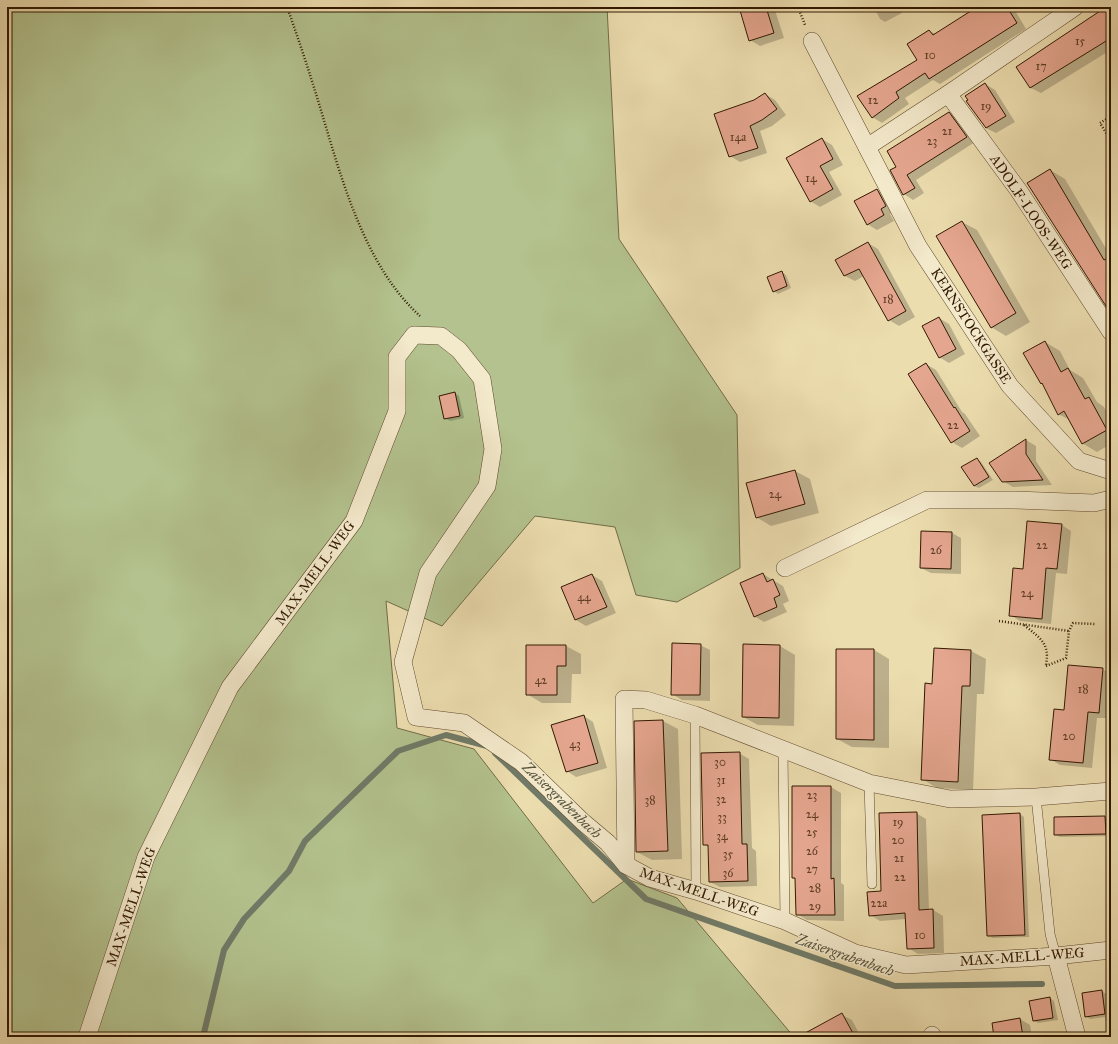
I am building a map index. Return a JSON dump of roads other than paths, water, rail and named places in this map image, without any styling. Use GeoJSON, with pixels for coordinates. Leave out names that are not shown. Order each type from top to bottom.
{"type":"FeatureCollection","features":[{"type":"Feature","properties":{"kind":"street"},"geometry":{"type":"LineString","coordinates":[[867,147],[948,94],[1075,7]]}},
{"type":"Feature","properties":{"kind":"street","name":"KERNSTOCKGASSE"},"geometry":{"type":"LineString","coordinates":[[812,41],[918,246],[1010,386],[1079,461],[1111,470]]}},
{"type":"Feature","properties":{"kind":"street","name":"ADOLF-LOOS-WEG"},"geometry":{"type":"LineString","coordinates":[[948,94],[1019,191],[1111,332]]}},
{"type":"Feature","properties":{"kind":"street","name":"MAX-MELL-WEG"},"geometry":{"type":"LineString","coordinates":[[87,1037],[146,857],[230,687],[354,521],[396,412],[397,356],[414,335],[440,336],[459,350],[482,379],[493,449],[487,486],[428,573],[403,662],[416,717],[464,723],[521,762],[608,843],[626,865],[650,878],[696,891],[785,921],[855,953],[906,965],[1056,956],[1111,950]]}},
{"type":"Feature","properties":{"kind":"street"},"geometry":{"type":"LineString","coordinates":[[785,568],[927,500],[1014,500],[1094,503],[1111,499]]}},
{"type":"Feature","properties":{"kind":"street"},"geometry":{"type":"LineString","coordinates":[[626,865],[624,700],[646,700],[695,715],[869,783],[950,799],[1036,797],[1111,791]]}},
{"type":"Feature","properties":{"kind":"street"},"geometry":{"type":"LineString","coordinates":[[1056,956],[1078,1037]]}},
{"type":"Feature","properties":{"kind":"lane"},"geometry":{"type":"LineString","coordinates":[[695,715],[696,891]]}},
{"type":"Feature","properties":{"kind":"lane"},"geometry":{"type":"LineString","coordinates":[[782,750],[785,921]]}},
{"type":"Feature","properties":{"kind":"lane"},"geometry":{"type":"LineString","coordinates":[[869,783],[872,884]]}},
{"type":"Feature","properties":{"kind":"lane"},"geometry":{"type":"LineString","coordinates":[[1036,797],[1050,934],[1056,956]]}},
{"type":"Feature","properties":{"kind":"waterway","name":"Zaisergrabenbach"},"geometry":{"type":"LineString","coordinates":[[203,1037],[224,950],[244,919],[289,871],[305,841],[398,751],[446,735],[487,746]]}},
{"type":"Feature","properties":{"kind":"waterway","name":"Zaisergrabenbach"},"geometry":{"type":"LineString","coordinates":[[495,753],[646,899],[895,986],[1042,984]]}}]}
